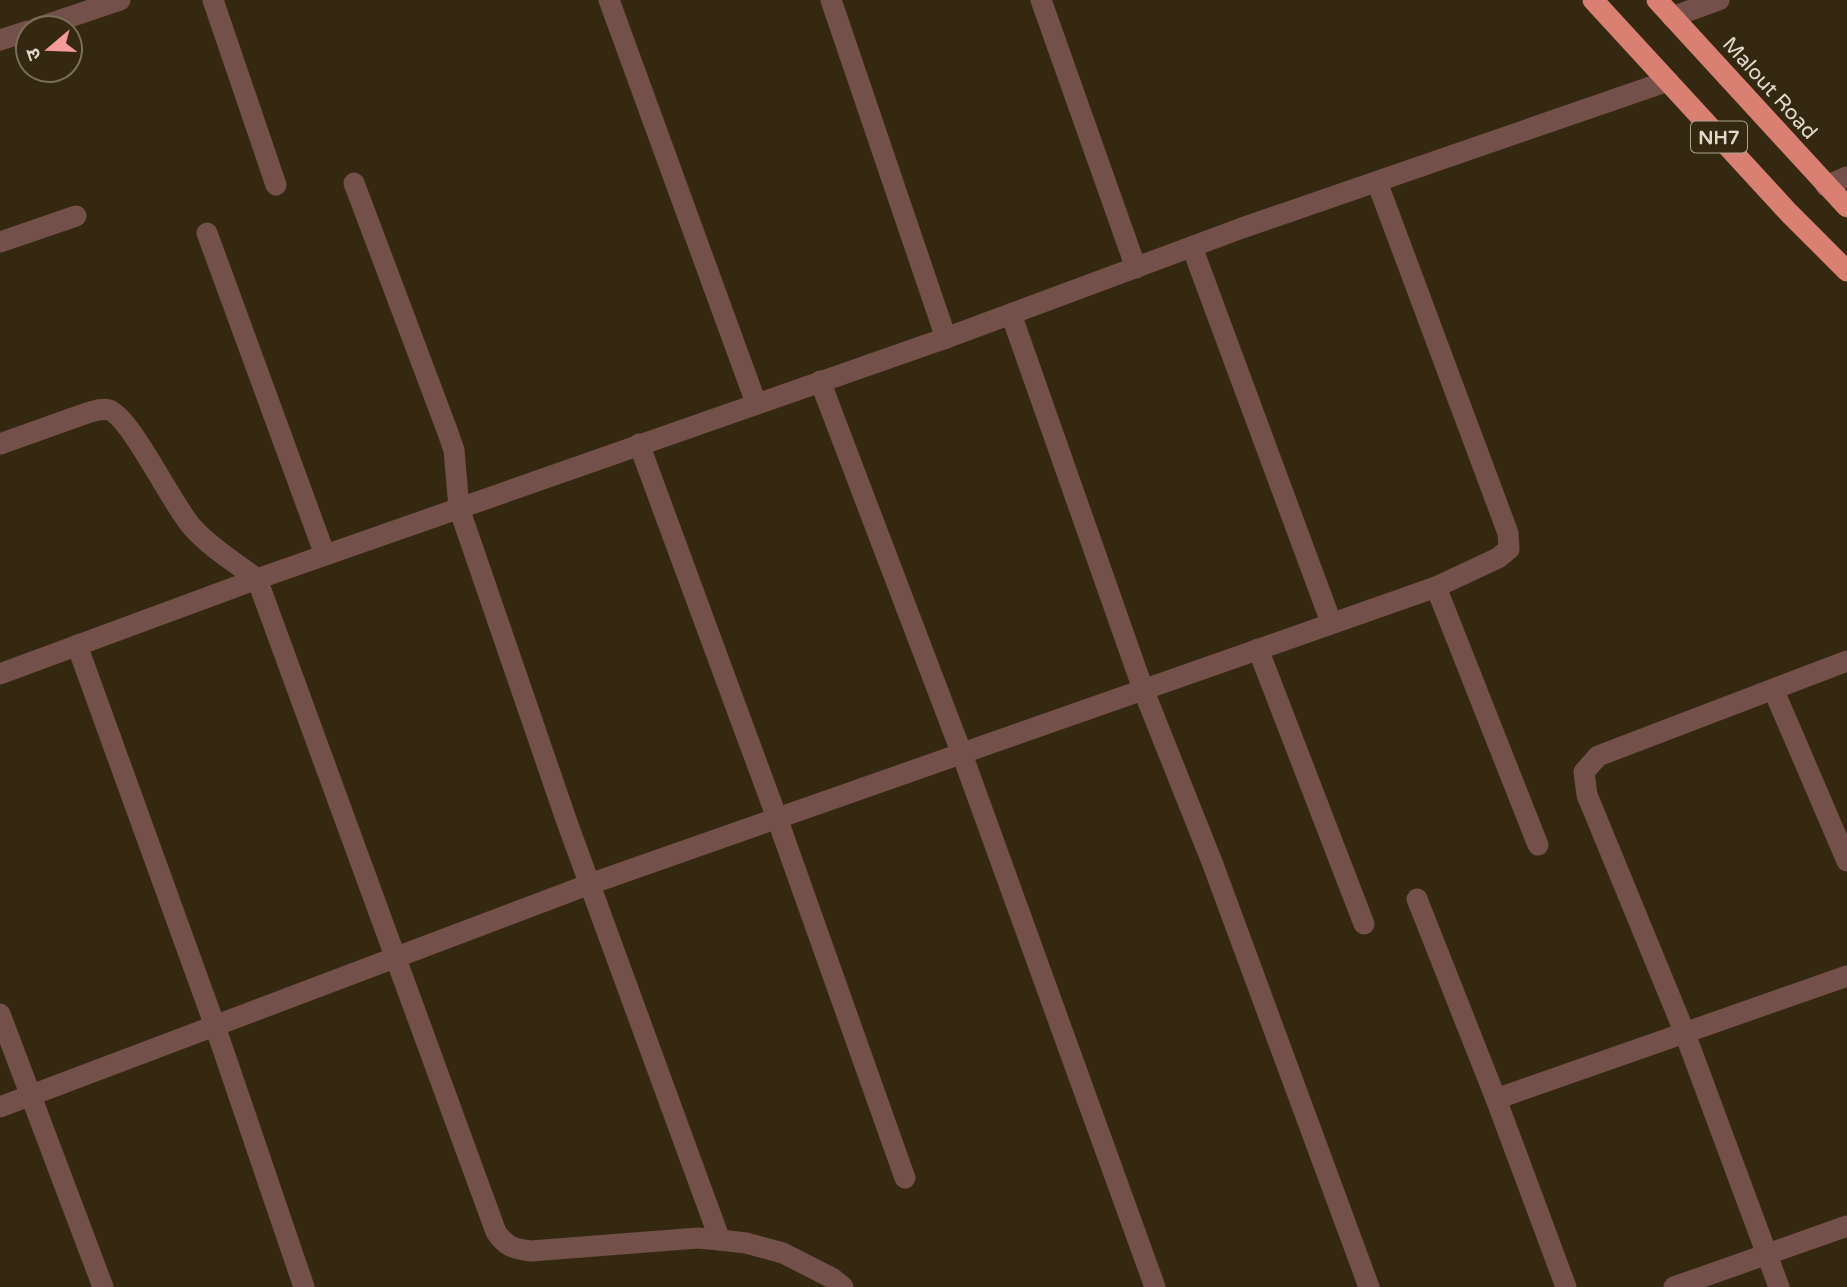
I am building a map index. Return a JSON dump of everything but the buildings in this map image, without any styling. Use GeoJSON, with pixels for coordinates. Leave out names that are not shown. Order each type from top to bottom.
{"type":"FeatureCollection","features":[{"type":"Feature","properties":{"kind":"highway","name":"NH7"},"geometry":{"type":"LineString","coordinates":[[1594,0],[1789,213],[1847,271]]}},
{"type":"Feature","properties":{"kind":"highway","name":"Malout Road"},"geometry":{"type":"LineString","coordinates":[[1657,0],[1847,207]]}},
{"type":"Feature","properties":{"kind":"street"},"geometry":{"type":"LineString","coordinates":[[78,14],[120,0]]}},
{"type":"Feature","properties":{"kind":"street"},"geometry":{"type":"LineString","coordinates":[[213,0],[276,184]]}},
{"type":"Feature","properties":{"kind":"street"},"geometry":{"type":"LineString","coordinates":[[609,0],[756,403]]}},
{"type":"Feature","properties":{"kind":"street"},"geometry":{"type":"LineString","coordinates":[[831,0],[946,338]]}},
{"type":"Feature","properties":{"kind":"street"},"geometry":{"type":"LineString","coordinates":[[1041,0],[1136,268]]}},
{"type":"Feature","properties":{"kind":"street"},"geometry":{"type":"LineString","coordinates":[[1672,17],[1719,0]]}},
{"type":"Feature","properties":{"kind":"street"},"geometry":{"type":"LineString","coordinates":[[0,674],[257,579],[1668,81]]}},
{"type":"Feature","properties":{"kind":"street"},"geometry":{"type":"LineString","coordinates":[[1825,186],[1847,177]]}},
{"type":"Feature","properties":{"kind":"street"},"geometry":{"type":"LineString","coordinates":[[0,1107],[590,884],[1436,587],[1498,558],[1509,550],[1508,533],[1377,182]]}},
{"type":"Feature","properties":{"kind":"street"},"geometry":{"type":"LineString","coordinates":[[354,183],[454,450],[459,508],[590,884],[720,1240]]}},
{"type":"Feature","properties":{"kind":"street"},"geometry":{"type":"LineString","coordinates":[[0,242],[76,216]]}},
{"type":"Feature","properties":{"kind":"street"},"geometry":{"type":"LineString","coordinates":[[207,233],[325,555]]}},
{"type":"Feature","properties":{"kind":"street"},"geometry":{"type":"LineString","coordinates":[[1192,247],[1331,622]]}},
{"type":"Feature","properties":{"kind":"street"},"geometry":{"type":"LineString","coordinates":[[1011,314],[1143,689],[1212,862],[1369,1287]]}},
{"type":"Feature","properties":{"kind":"street"},"geometry":{"type":"LineString","coordinates":[[820,381],[962,754],[1155,1287]]}},
{"type":"Feature","properties":{"kind":"street"},"geometry":{"type":"LineString","coordinates":[[0,444],[100,410],[110,411],[135,439],[192,527],[257,579],[496,1232],[503,1242],[512,1249],[531,1251],[698,1238],[746,1243],[783,1253],[832,1278],[843,1287]]}},
{"type":"Feature","properties":{"kind":"street"},"geometry":{"type":"LineString","coordinates":[[639,444],[777,818],[905,1178]]}},
{"type":"Feature","properties":{"kind":"street"},"geometry":{"type":"LineString","coordinates":[[1436,587],[1538,845]]}},
{"type":"Feature","properties":{"kind":"street"},"geometry":{"type":"LineString","coordinates":[[77,645],[215,1026],[304,1287]]}},
{"type":"Feature","properties":{"kind":"street"},"geometry":{"type":"LineString","coordinates":[[1258,649],[1364,924]]}},
{"type":"Feature","properties":{"kind":"street"},"geometry":{"type":"LineString","coordinates":[[1779,1287],[1684,1031],[1587,795],[1584,772],[1598,756],[1847,661]]}},
{"type":"Feature","properties":{"kind":"street"},"geometry":{"type":"LineString","coordinates":[[1773,691],[1847,862]]}},
{"type":"Feature","properties":{"kind":"street"},"geometry":{"type":"LineString","coordinates":[[1417,900],[1496,1098],[1566,1287]]}},
{"type":"Feature","properties":{"kind":"street"},"geometry":{"type":"LineString","coordinates":[[1496,1098],[1847,975]]}},
{"type":"Feature","properties":{"kind":"street"},"geometry":{"type":"LineString","coordinates":[[0,1014],[103,1287]]}},
{"type":"Feature","properties":{"kind":"street"},"geometry":{"type":"LineString","coordinates":[[1674,1287],[1847,1226]]}}]}
